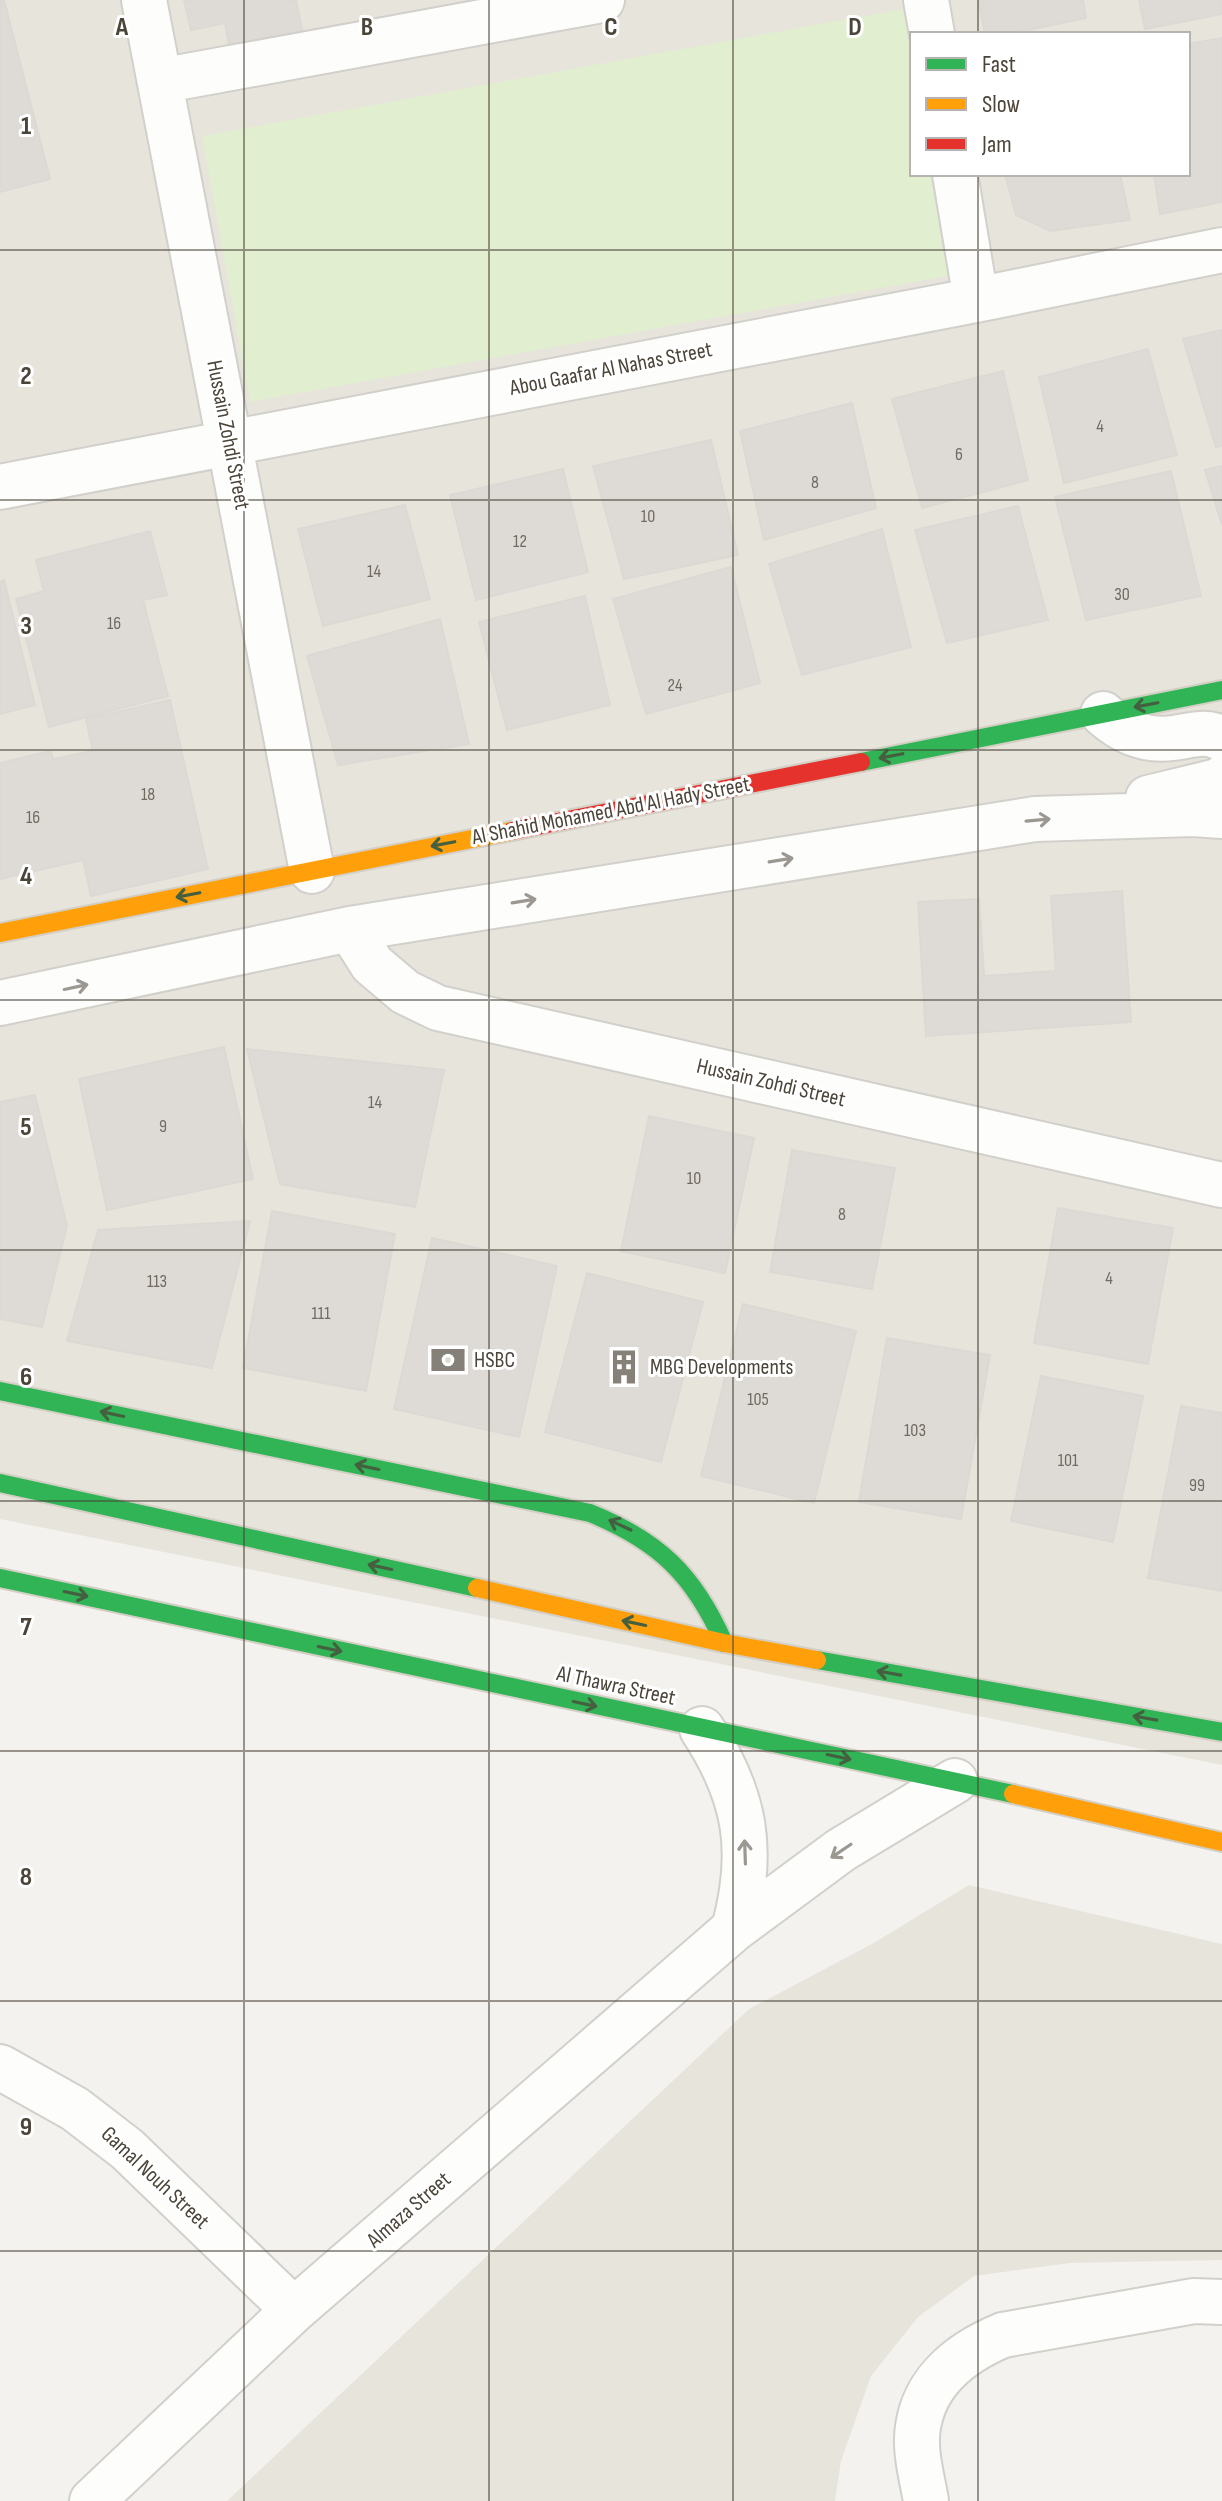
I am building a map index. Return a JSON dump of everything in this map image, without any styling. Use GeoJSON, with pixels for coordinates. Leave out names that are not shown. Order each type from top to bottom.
{"type":"FeatureCollection","features":[{"type":"Feature","properties":{"kind":"main road","name":"Al Shahid Mohamed Abd Al Hady Street"},"geometry":{"type":"LineString","coordinates":[[0,933],[1222,690]]}},
{"type":"Feature","properties":{"kind":"main road"},"geometry":{"type":"LineString","coordinates":[[0,1391],[590,1513],[641,1536],[683,1571],[700,1593],[724,1643]]}},
{"type":"Feature","properties":{"kind":"main road"},"geometry":{"type":"LineString","coordinates":[[0,1483],[724,1643],[1222,1732]]}},
{"type":"Feature","properties":{"kind":"main road","name":"Al Thawra Street"},"geometry":{"type":"LineString","coordinates":[[0,1578],[955,1781],[1222,1842]]}},
{"type":"Feature","properties":{"kind":"street","name":"Hussain Zohdi Street"},"geometry":{"type":"LineString","coordinates":[[144,0],[312,871]]}},
{"type":"Feature","properties":{"kind":"street"},"geometry":{"type":"LineString","coordinates":[[160,81],[602,0]]}},
{"type":"Feature","properties":{"kind":"street"},"geometry":{"type":"LineString","coordinates":[[926,0],[932,32]]}},
{"type":"Feature","properties":{"kind":"street"},"geometry":{"type":"LineString","coordinates":[[955,176],[976,300]]}},
{"type":"Feature","properties":{"kind":"street","name":"Abou Gaafar Al Nahas Street"},"geometry":{"type":"LineString","coordinates":[[0,487],[1222,250]]}},
{"type":"Feature","properties":{"kind":"street"},"geometry":{"type":"LineString","coordinates":[[1103,714],[1117,726],[1151,739],[1210,733],[1222,739]]}},
{"type":"Feature","properties":{"kind":"street"},"geometry":{"type":"LineString","coordinates":[[1119,816],[1154,795],[1222,778]]}},
{"type":"Feature","properties":{"kind":"street"},"geometry":{"type":"LineString","coordinates":[[0,1003],[350,929],[1035,819],[1193,814],[1222,816]]}},
{"type":"Feature","properties":{"kind":"street","name":"Hussain Zohdi Street"},"geometry":{"type":"LineString","coordinates":[[350,929],[372,964],[405,992],[438,1008],[1222,1185]]}},
{"type":"Feature","properties":{"kind":"street"},"geometry":{"type":"LineString","coordinates":[[702,1729],[722,1759],[744,1825],[746,1860],[743,1895],[734,1929]]}},
{"type":"Feature","properties":{"kind":"street","name":"Almaza Street"},"geometry":{"type":"LineString","coordinates":[[92,2501],[294,2310],[734,1929],[841,1850],[955,1781]]}},
{"type":"Feature","properties":{"kind":"street","name":"Gamal Nouh Street"},"geometry":{"type":"LineString","coordinates":[[0,2067],[75,2109],[119,2142],[294,2310]]}},
{"type":"Feature","properties":{"kind":"street"},"geometry":{"type":"LineString","coordinates":[[926,2501],[918,2453],[918,2427],[926,2401],[939,2379],[957,2360],[979,2345],[1003,2335],[1194,2301],[1222,2302]]}},
{"type":"Feature","properties":{"kind":"shaded area"},"geometry":{"type":"Polygon","coordinates":[[[0,0],[1222,0],[1222,1765],[0,1519],[0,0]]]}},
{"type":"Feature","properties":{"kind":"shaded area"},"geometry":{"type":"Polygon","coordinates":[[[969,1885],[1222,1944],[1222,2260],[1070,2263],[974,2276],[918,2317],[871,2376],[841,2461],[835,2501],[227,2501],[749,2009],[872,1944],[969,1885]]]}},
{"type":"Feature","properties":{"kind":"green space"},"geometry":{"type":"Polygon","coordinates":[[[909,8],[912,32],[910,176],[940,176],[958,274],[250,402],[202,136],[909,8]]]}},
{"type":"Feature","properties":{"kind":"building"},"geometry":{"type":"Polygon","coordinates":[[[0,0],[4,0],[50,179],[0,192],[0,0]]]}},
{"type":"Feature","properties":{"kind":"building"},"geometry":{"type":"Polygon","coordinates":[[[184,0],[296,0],[303,34],[230,50],[225,23],[191,30],[184,0]]]}},
{"type":"Feature","properties":{"kind":"building"},"geometry":{"type":"Polygon","coordinates":[[[978,0],[1083,0],[1086,18],[1018,32],[985,32],[978,0]]]}},
{"type":"Feature","properties":{"kind":"building"},"geometry":{"type":"Polygon","coordinates":[[[1139,0],[1222,0],[1222,14],[1145,29],[1139,0]]]}},
{"type":"Feature","properties":{"kind":"building"},"geometry":{"type":"Polygon","coordinates":[[[1222,38],[1222,202],[1160,214],[1154,176],[1190,176],[1190,44],[1222,38]]]}},
{"type":"Feature","properties":{"kind":"building"},"geometry":{"type":"Polygon","coordinates":[[[1006,176],[1120,176],[1130,220],[1050,231],[1016,215],[1006,176]]]}},
{"type":"Feature","properties":{"kind":"building"},"geometry":{"type":"Polygon","coordinates":[[[1222,330],[1222,446],[1216,447],[1183,339],[1222,330]]]}},
{"type":"Feature","properties":{"kind":"building"},"geometry":{"type":"Polygon","coordinates":[[[1148,349],[1177,455],[1064,483],[1039,377],[1148,349]]]}},
{"type":"Feature","properties":{"kind":"building"},"geometry":{"type":"Polygon","coordinates":[[[1003,371],[1028,480],[922,508],[892,399],[1003,371]]]}},
{"type":"Feature","properties":{"kind":"building"},"geometry":{"type":"Polygon","coordinates":[[[852,403],[876,508],[764,540],[740,431],[852,403]]]}},
{"type":"Feature","properties":{"kind":"building"},"geometry":{"type":"Polygon","coordinates":[[[711,440],[738,555],[624,579],[593,466],[711,440]]]}},
{"type":"Feature","properties":{"kind":"building"},"geometry":{"type":"Polygon","coordinates":[[[1222,466],[1222,525],[1205,470],[1222,466]]]}},
{"type":"Feature","properties":{"kind":"building"},"geometry":{"type":"Polygon","coordinates":[[[563,469],[588,572],[476,600],[450,495],[563,469]]]}},
{"type":"Feature","properties":{"kind":"building"},"geometry":{"type":"Polygon","coordinates":[[[1171,471],[1201,596],[1086,620],[1055,497],[1171,471]]]}},
{"type":"Feature","properties":{"kind":"building"},"geometry":{"type":"Polygon","coordinates":[[[405,505],[430,599],[323,626],[298,529],[405,505]]]}},
{"type":"Feature","properties":{"kind":"building"},"geometry":{"type":"Polygon","coordinates":[[[1018,506],[1048,620],[947,643],[915,530],[1018,506]]]}},
{"type":"Feature","properties":{"kind":"building"},"geometry":{"type":"Polygon","coordinates":[[[882,529],[911,647],[802,675],[769,564],[882,529]]]}},
{"type":"Feature","properties":{"kind":"building"},"geometry":{"type":"Polygon","coordinates":[[[150,531],[167,595],[143,600],[168,696],[49,727],[16,599],[44,591],[36,560],[150,531]]]}},
{"type":"Feature","properties":{"kind":"building"},"geometry":{"type":"Polygon","coordinates":[[[731,567],[760,683],[646,714],[613,599],[731,567]]]}},
{"type":"Feature","properties":{"kind":"building"},"geometry":{"type":"Polygon","coordinates":[[[4,580],[35,705],[0,714],[0,582],[4,580]]]}},
{"type":"Feature","properties":{"kind":"building"},"geometry":{"type":"Polygon","coordinates":[[[585,596],[610,705],[507,730],[479,622],[585,596]]]}},
{"type":"Feature","properties":{"kind":"building"},"geometry":{"type":"Polygon","coordinates":[[[440,619],[469,744],[338,765],[307,656],[440,619]]]}},
{"type":"Feature","properties":{"kind":"building"},"geometry":{"type":"Polygon","coordinates":[[[170,700],[208,869],[91,896],[83,860],[0,879],[0,763],[51,751],[53,759],[93,751],[86,719],[170,700]]]}},
{"type":"Feature","properties":{"kind":"building"},"geometry":{"type":"Polygon","coordinates":[[[1122,891],[1131,1022],[926,1036],[918,902],[979,899],[984,976],[1056,971],[1051,896],[1122,891]]]}},
{"type":"Feature","properties":{"kind":"building"},"geometry":{"type":"Polygon","coordinates":[[[224,1047],[253,1179],[107,1210],[79,1079],[224,1047]]]}},
{"type":"Feature","properties":{"kind":"building"},"geometry":{"type":"Polygon","coordinates":[[[247,1049],[444,1070],[415,1207],[280,1184],[247,1049]]]}},
{"type":"Feature","properties":{"kind":"building"},"geometry":{"type":"Polygon","coordinates":[[[35,1095],[67,1226],[42,1327],[0,1319],[0,1102],[35,1095]]]}},
{"type":"Feature","properties":{"kind":"building"},"geometry":{"type":"Polygon","coordinates":[[[649,1116],[754,1138],[725,1273],[621,1251],[649,1116]]]}},
{"type":"Feature","properties":{"kind":"building"},"geometry":{"type":"Polygon","coordinates":[[[792,1150],[895,1168],[872,1289],[770,1272],[792,1150]]]}},
{"type":"Feature","properties":{"kind":"building"},"geometry":{"type":"Polygon","coordinates":[[[1058,1208],[1173,1228],[1148,1364],[1034,1343],[1058,1208]]]}},
{"type":"Feature","properties":{"kind":"building"},"geometry":{"type":"Polygon","coordinates":[[[272,1211],[395,1234],[366,1391],[243,1368],[272,1211]]]}},
{"type":"Feature","properties":{"kind":"building"},"geometry":{"type":"Polygon","coordinates":[[[250,1221],[212,1368],[67,1341],[98,1230],[250,1221]]]}},
{"type":"Feature","properties":{"kind":"building"},"geometry":{"type":"Polygon","coordinates":[[[432,1238],[557,1266],[519,1437],[394,1409],[432,1238]]]}},
{"type":"Feature","properties":{"kind":"building","name":"MBG Developments"},"geometry":{"type":"Polygon","coordinates":[[[587,1273],[703,1302],[661,1462],[545,1432],[587,1273]]]}},
{"type":"Feature","properties":{"kind":"building"},"geometry":{"type":"Polygon","coordinates":[[[743,1304],[856,1331],[814,1503],[701,1476],[743,1304]]]}},
{"type":"Feature","properties":{"kind":"building"},"geometry":{"type":"Polygon","coordinates":[[[887,1338],[990,1355],[961,1519],[859,1502],[887,1338]]]}},
{"type":"Feature","properties":{"kind":"building"},"geometry":{"type":"Polygon","coordinates":[[[1041,1376],[1143,1396],[1113,1542],[1011,1521],[1041,1376]]]}},
{"type":"Feature","properties":{"kind":"building"},"geometry":{"type":"Polygon","coordinates":[[[1181,1406],[1222,1413],[1222,1591],[1148,1578],[1181,1406]]]}},
{"type":"Feature","properties":{"kind":"traffic: fast"},"geometry":{"type":"LineString","coordinates":[[861,762],[1222,690]]}},
{"type":"Feature","properties":{"kind":"traffic: fast"},"geometry":{"type":"LineString","coordinates":[[0,1391],[590,1513],[636,1536],[672,1563],[700,1598],[724,1643]]}},
{"type":"Feature","properties":{"kind":"traffic: fast"},"geometry":{"type":"LineString","coordinates":[[0,1483],[477,1588]]}},
{"type":"Feature","properties":{"kind":"traffic: fast"},"geometry":{"type":"LineString","coordinates":[[0,1578],[1013,1794]]}},
{"type":"Feature","properties":{"kind":"traffic: fast"},"geometry":{"type":"LineString","coordinates":[[817,1660],[1222,1732]]}},
{"type":"Feature","properties":{"kind":"traffic: slow"},"geometry":{"type":"LineString","coordinates":[[0,933],[512,831]]}},
{"type":"Feature","properties":{"kind":"traffic: slow"},"geometry":{"type":"LineString","coordinates":[[477,1588],[724,1643],[817,1660]]}},
{"type":"Feature","properties":{"kind":"traffic: slow"},"geometry":{"type":"LineString","coordinates":[[1013,1794],[1222,1842]]}},
{"type":"Feature","properties":{"kind":"traffic: jam"},"geometry":{"type":"LineString","coordinates":[[512,831],[861,762]]}},
{"type":"Feature","properties":{"kind":"place","name":"HSBC"},"geometry":{"type":"Point","coordinates":[448,1360]}},
{"type":"Feature","properties":{"kind":"place","name":"MBG Developments"},"geometry":{"type":"Point","coordinates":[624,1367]}}]}
